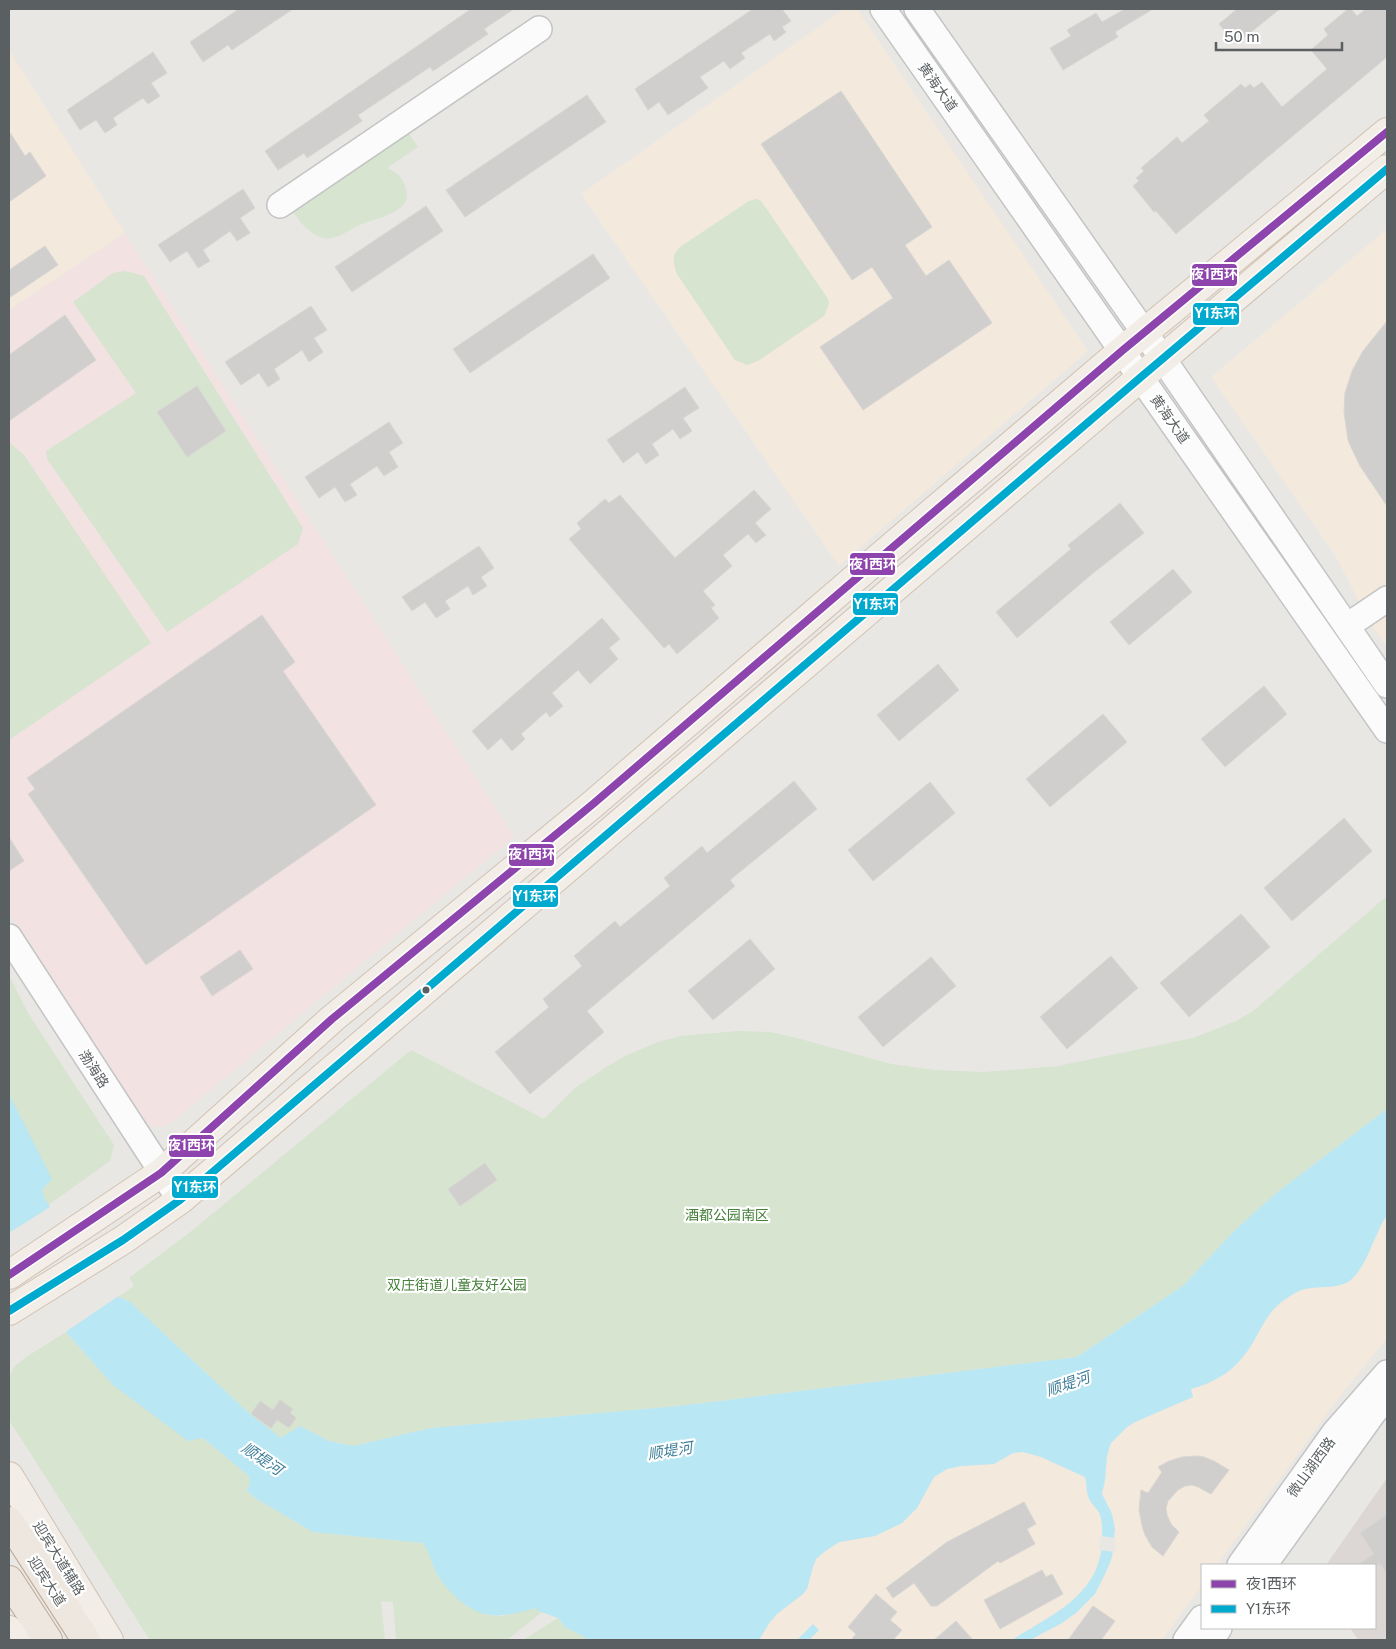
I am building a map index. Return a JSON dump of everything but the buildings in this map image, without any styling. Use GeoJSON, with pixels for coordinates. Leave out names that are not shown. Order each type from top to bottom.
{"type":"FeatureCollection","features":[{"type":"Feature","properties":{"kind":"highway","name":"迎宾大道"},"geometry":{"type":"LineString","coordinates":[[9,1521],[86,1640]]}},
{"type":"Feature","properties":{"kind":"highway"},"geometry":{"type":"LineString","coordinates":[[9,1580],[48,1640]]}},
{"type":"Feature","properties":{"kind":"main road"},"geometry":{"type":"LineString","coordinates":[[9,1276],[161,1173],[332,1019],[593,804],[1122,350],[1387,132]]}},
{"type":"Feature","properties":{"kind":"main road"},"geometry":{"type":"LineString","coordinates":[[11,1310],[123,1240],[180,1200],[1141,377],[1387,169]]}},
{"type":"Feature","properties":{"kind":"main road","name":"迎宾大道辅路"},"geometry":{"type":"LineString","coordinates":[[9,1476],[109,1640]]}},
{"type":"Feature","properties":{"kind":"main road"},"geometry":{"type":"LineString","coordinates":[[9,1630],[17,1640]]}},
{"type":"Feature","properties":{"kind":"street","name":"黄海大道"},"geometry":{"type":"LineString","coordinates":[[883,9],[1387,730]]}},
{"type":"Feature","properties":{"kind":"street","name":"黄海大道"},"geometry":{"type":"LineString","coordinates":[[917,9],[1163,359],[1387,685]]}},
{"type":"Feature","properties":{"kind":"street"},"geometry":{"type":"LineString","coordinates":[[280,205],[539,29]]}},
{"type":"Feature","properties":{"kind":"street"},"geometry":{"type":"LineString","coordinates":[[1347,626],[1387,599]]}},
{"type":"Feature","properties":{"kind":"street","name":"渤海路"},"geometry":{"type":"LineString","coordinates":[[9,937],[180,1200]]}},
{"type":"Feature","properties":{"kind":"street","name":"微山湖西路"},"geometry":{"type":"LineString","coordinates":[[1241,1564],[1335,1432],[1387,1373]]}},
{"type":"Feature","properties":{"kind":"street","name":"微山湖西路"},"geometry":{"type":"LineString","coordinates":[[1265,1564],[1374,1412],[1387,1398]]}},
{"type":"Feature","properties":{"kind":"street"},"geometry":{"type":"LineString","coordinates":[[1186,1640],[1201,1619]]}},
{"type":"Feature","properties":{"kind":"street"},"geometry":{"type":"LineString","coordinates":[[1210,1640],[1219,1629]]}},
{"type":"Feature","properties":{"kind":"shaded area"},"geometry":{"type":"Polygon","coordinates":[[[844,9],[857,9],[1088,351],[839,566],[581,194],[844,9]]]}},
{"type":"Feature","properties":{"kind":"shaded area"},"geometry":{"type":"Polygon","coordinates":[[[9,50],[125,233],[9,310],[9,50]]]}},
{"type":"Feature","properties":{"kind":"shaded area"},"geometry":{"type":"Polygon","coordinates":[[[1387,229],[1387,647],[1370,623],[1335,555],[1211,377],[1387,229]]]}},
{"type":"Feature","properties":{"kind":"shaded area"},"geometry":{"type":"Polygon","coordinates":[[[125,233],[514,837],[177,1118],[163,1127],[153,1127],[144,1120],[9,913],[9,310],[125,233]]]}},
{"type":"Feature","properties":{"kind":"shaded area"},"geometry":{"type":"Polygon","coordinates":[[[1387,1215],[1387,1338],[1337,1400],[1218,1564],[1201,1564],[1201,1586],[1162,1640],[759,1640],[777,1614],[807,1589],[816,1559],[839,1542],[874,1536],[902,1523],[917,1508],[934,1477],[947,1469],[961,1466],[994,1464],[1013,1453],[1023,1452],[1041,1457],[1082,1475],[1086,1480],[1105,1480],[1107,1456],[1111,1443],[1127,1427],[1193,1397],[1191,1389],[1209,1383],[1235,1365],[1249,1348],[1272,1311],[1302,1290],[1317,1288],[1376,1239],[1382,1222],[1387,1215]]]}},
{"type":"Feature","properties":{"kind":"shaded area"},"geometry":{"type":"Polygon","coordinates":[[[1387,1478],[1387,1640],[1358,1640],[1351,1629],[1376,1629],[1376,1564],[1327,1564],[1387,1478]]]}},
{"type":"Feature","properties":{"kind":"green space"},"geometry":{"type":"Polygon","coordinates":[[[396,114],[418,147],[387,168],[396,173],[402,180],[407,195],[405,202],[394,212],[362,224],[336,237],[320,237],[309,231],[300,222],[286,201],[396,114]]]}},
{"type":"Feature","properties":{"kind":"green space"},"geometry":{"type":"Polygon","coordinates":[[[756,199],[761,201],[766,208],[828,299],[829,304],[824,316],[758,361],[747,365],[735,360],[677,274],[674,260],[675,253],[680,247],[749,201],[756,199]]]}},
{"type":"Feature","properties":{"kind":"green space"},"geometry":{"type":"Polygon","coordinates":[[[125,271],[144,276],[303,528],[298,544],[167,632],[47,459],[46,451],[136,393],[73,302],[113,273],[125,271]]]}},
{"type":"Feature","properties":{"kind":"green space"},"geometry":{"type":"Polygon","coordinates":[[[9,442],[24,455],[151,643],[9,740],[9,442]]]}},
{"type":"Feature","properties":{"kind":"green space","name":"酒都公园南区"},"geometry":{"type":"Polygon","coordinates":[[[1387,896],[1387,1109],[1275,1194],[1233,1232],[1184,1285],[1077,1357],[678,1406],[431,1428],[353,1446],[329,1441],[300,1426],[281,1439],[251,1415],[129,1301],[118,1297],[134,1286],[129,1278],[189,1233],[411,1050],[544,1119],[575,1088],[603,1069],[627,1055],[658,1042],[681,1036],[738,1031],[770,1032],[891,1064],[935,1070],[984,1072],[1058,1066],[1193,1038],[1236,1021],[1253,1011],[1387,896]]]}},
{"type":"Feature","properties":{"kind":"green space"},"geometry":{"type":"Polygon","coordinates":[[[9,975],[28,1013],[114,1145],[110,1161],[9,1233],[9,975]]]}},
{"type":"Feature","properties":{"kind":"green space"},"geometry":{"type":"Polygon","coordinates":[[[66,1332],[113,1385],[196,1439],[203,1438],[249,1476],[250,1485],[246,1490],[255,1498],[313,1532],[423,1543],[466,1606],[488,1615],[503,1616],[536,1608],[542,1612],[507,1640],[396,1640],[393,1602],[381,1601],[385,1640],[150,1640],[9,1420],[9,1377],[14,1367],[26,1357],[66,1332]]]}},
{"type":"Feature","properties":{"kind":"green space"},"geometry":{"type":"Polygon","coordinates":[[[558,1618],[565,1627],[590,1640],[523,1640],[558,1618]]]}},
{"type":"Feature","properties":{"kind":"water","name":"顺堤河"},"geometry":{"type":"Polygon","coordinates":[[[9,1094],[52,1179],[42,1190],[45,1200],[118,1297],[129,1301],[251,1415],[281,1438],[300,1426],[329,1441],[353,1446],[431,1428],[678,1406],[1077,1357],[1184,1285],[1233,1232],[1275,1194],[1387,1109],[1387,1215],[1364,1262],[1350,1281],[1338,1286],[1305,1289],[1286,1298],[1272,1311],[1249,1349],[1229,1371],[1221,1377],[1191,1389],[1193,1397],[1135,1422],[1127,1427],[1111,1443],[1107,1456],[1102,1494],[1112,1514],[1115,1529],[1112,1557],[1095,1594],[1076,1613],[1062,1623],[1030,1640],[1012,1640],[1070,1602],[1092,1577],[1099,1561],[1102,1543],[1101,1518],[1087,1494],[1085,1477],[1041,1457],[1023,1452],[1013,1453],[994,1464],[961,1466],[947,1469],[934,1477],[917,1508],[902,1523],[875,1536],[839,1542],[824,1552],[816,1559],[807,1589],[777,1614],[759,1640],[590,1640],[565,1627],[558,1618],[538,1611],[536,1608],[501,1615],[490,1615],[474,1610],[458,1599],[444,1585],[423,1543],[313,1532],[255,1498],[246,1490],[250,1485],[249,1476],[203,1438],[188,1441],[113,1385],[66,1332],[9,1228],[9,1094]]]}},
{"type":"Feature","properties":{"kind":"water"},"geometry":{"type":"Polygon","coordinates":[[[813,1624],[819,1630],[809,1640],[797,1640],[813,1624]]]}},
{"type":"Feature","properties":{"kind":"pier"},"geometry":{"type":"Polygon","coordinates":[[[53,1205],[120,1295],[64,1333],[9,1233],[53,1205]]]}},
{"type":"Feature","properties":{"kind":"pier"},"geometry":{"type":"Polygon","coordinates":[[[1100,1536],[1116,1538],[1115,1552],[1099,1550],[1100,1536]]]}},
{"type":"Feature","properties":{"kind":"transit line","name":"夜1西环"},"geometry":{"type":"LineString","coordinates":[[9,1275],[161,1173],[332,1019],[593,804],[1123,350],[1387,132]]}},
{"type":"Feature","properties":{"kind":"transit line","name":"Y1东环"},"geometry":{"type":"LineString","coordinates":[[9,1311],[123,1240],[180,1200],[1141,377],[1387,169]]}},
{"type":"Feature","properties":{"kind":"park label","name":"双庄街道儿童友好公园"},"geometry":{"type":"Point","coordinates":[457,1285]}}]}
